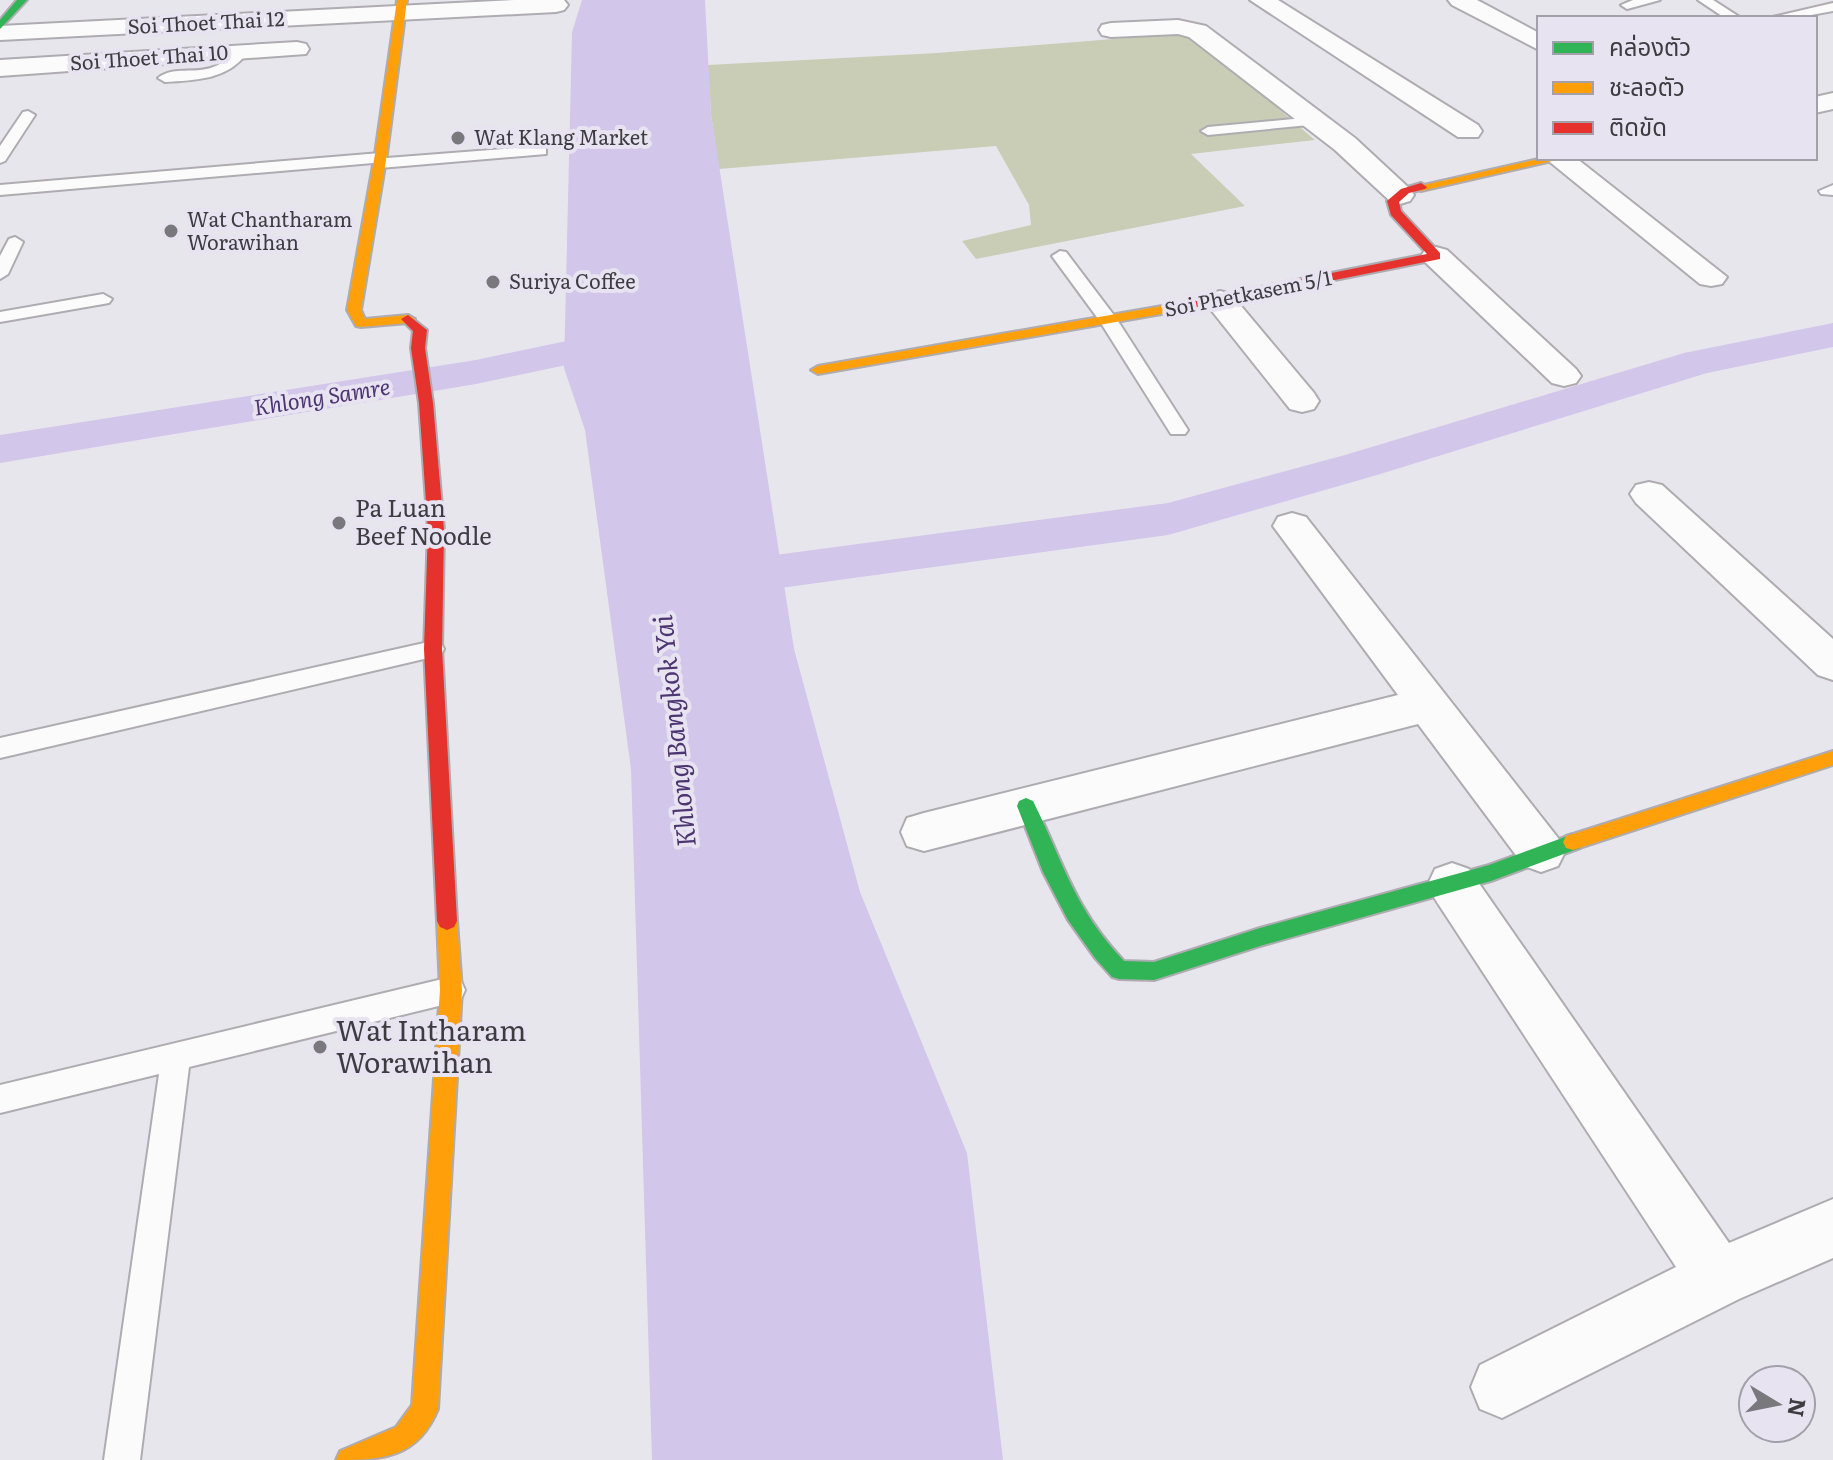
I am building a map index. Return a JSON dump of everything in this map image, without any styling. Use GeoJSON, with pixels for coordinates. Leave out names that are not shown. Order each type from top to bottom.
{"type":"FeatureCollection","features":[{"type":"Feature","properties":{"kind":"street"},"geometry":{"type":"LineString","coordinates":[[0,26],[22,0]]}},
{"type":"Feature","properties":{"kind":"street"},"geometry":{"type":"LineString","coordinates":[[1262,0],[1468,131]]}},
{"type":"Feature","properties":{"kind":"street"},"geometry":{"type":"LineString","coordinates":[[1460,0],[1537,42]]}},
{"type":"Feature","properties":{"kind":"street","name":"Soi Thoet Thai 12"},"geometry":{"type":"LineString","coordinates":[[0,33],[402,7],[556,5]]}},
{"type":"Feature","properties":{"kind":"street"},"geometry":{"type":"LineString","coordinates":[[349,1460],[405,1436],[425,1409],[451,990],[433,649],[436,530],[426,403],[418,348],[420,330],[407,319],[361,323],[354,310],[402,7]]}},
{"type":"Feature","properties":{"kind":"street"},"geometry":{"type":"LineString","coordinates":[[1111,30],[1178,27],[1197,31],[1314,121],[1400,195]]}},
{"type":"Feature","properties":{"kind":"street","name":"Soi Thoet Thai 10"},"geometry":{"type":"LineString","coordinates":[[0,68],[297,49]]}},
{"type":"Feature","properties":{"kind":"street"},"geometry":{"type":"LineString","coordinates":[[1550,160],[1405,191],[1393,201],[1395,212],[1436,256],[1564,376]]}},
{"type":"Feature","properties":{"kind":"street"},"geometry":{"type":"LineString","coordinates":[[1562,160],[1711,277]]}},
{"type":"Feature","properties":{"kind":"street","name":"Soi Phetkasem 5/1"},"geometry":{"type":"LineString","coordinates":[[818,370],[1220,301],[1436,256]]}},
{"type":"Feature","properties":{"kind":"street"},"geometry":{"type":"LineString","coordinates":[[1220,301],[1302,401]]}},
{"type":"Feature","properties":{"kind":"street"},"geometry":{"type":"LineString","coordinates":[[1649,494],[1833,664]]}},
{"type":"Feature","properties":{"kind":"street"},"geometry":{"type":"LineString","coordinates":[[1292,526],[1541,852]]}},
{"type":"Feature","properties":{"kind":"street"},"geometry":{"type":"LineString","coordinates":[[924,832],[1426,705]]}},
{"type":"Feature","properties":{"kind":"street"},"geometry":{"type":"LineString","coordinates":[[1026,806],[1070,914],[1095,949],[1119,970],[1154,971],[1260,937],[1452,884],[1541,852],[1833,758]]}},
{"type":"Feature","properties":{"kind":"street"},"geometry":{"type":"LineString","coordinates":[[1452,884],[1718,1278]]}},
{"type":"Feature","properties":{"kind":"street"},"geometry":{"type":"LineString","coordinates":[[1502,1387],[1718,1278],[1833,1228]]}},
{"type":"Feature","properties":{"kind":"lane"},"geometry":{"type":"LineString","coordinates":[[1627,5],[1654,0]]}},
{"type":"Feature","properties":{"kind":"lane"},"geometry":{"type":"LineString","coordinates":[[1704,0],[1731,16]]}},
{"type":"Feature","properties":{"kind":"lane"},"geometry":{"type":"LineString","coordinates":[[1786,16],[1833,7]]}},
{"type":"Feature","properties":{"kind":"lane"},"geometry":{"type":"LineString","coordinates":[[165,78],[220,70],[234,64],[240,53]]}},
{"type":"Feature","properties":{"kind":"lane"},"geometry":{"type":"LineString","coordinates":[[0,158],[28,115]]}},
{"type":"Feature","properties":{"kind":"lane"},"geometry":{"type":"LineString","coordinates":[[1208,131],[1314,121]]}},
{"type":"Feature","properties":{"kind":"lane"},"geometry":{"type":"LineString","coordinates":[[0,190],[380,160],[541,151]]}},
{"type":"Feature","properties":{"kind":"lane"},"geometry":{"type":"LineString","coordinates":[[0,274],[15,242]]}},
{"type":"Feature","properties":{"kind":"lane"},"geometry":{"type":"LineString","coordinates":[[1060,256],[1107,318],[1178,430]]}},
{"type":"Feature","properties":{"kind":"lane"},"geometry":{"type":"LineString","coordinates":[[0,317],[103,299]]}},
{"type":"Feature","properties":{"kind":"lane"},"geometry":{"type":"LineString","coordinates":[[0,748],[433,649]]}},
{"type":"Feature","properties":{"kind":"lane"},"geometry":{"type":"LineString","coordinates":[[0,1099],[451,990]]}},
{"type":"Feature","properties":{"kind":"lane"},"geometry":{"type":"LineString","coordinates":[[122,1460],[176,1056]]}},
{"type":"Feature","properties":{"kind":"green space"},"geometry":{"type":"Polygon","coordinates":[[[1176,34],[1197,39],[1315,140],[1191,154],[1245,206],[976,259],[962,241],[1031,225],[1029,205],[996,146],[719,169],[708,65],[937,53],[1176,34]]]}},
{"type":"Feature","properties":{"kind":"water","name":"Khlong Bangkok Yai"},"geometry":{"type":"Polygon","coordinates":[[[582,0],[705,0],[711,114],[794,649],[860,892],[967,1153],[1003,1460],[652,1460],[631,769],[585,430],[564,368],[572,32],[582,0]]]}},
{"type":"Feature","properties":{"kind":"waterway"},"geometry":{"type":"LineString","coordinates":[[707,581],[1168,519],[1361,465],[1699,362],[1833,335]]}},
{"type":"Feature","properties":{"kind":"waterway","name":"Khlong Samre"},"geometry":{"type":"LineString","coordinates":[[0,449],[476,372],[638,338]]}},
{"type":"Feature","properties":{"kind":"traffic: fast"},"geometry":{"type":"LineString","coordinates":[[0,26],[22,0]]}},
{"type":"Feature","properties":{"kind":"traffic: fast"},"geometry":{"type":"LineString","coordinates":[[1026,806],[1053,872],[1075,914],[1119,970],[1154,971],[1260,937],[1491,873],[1573,842]]}},
{"type":"Feature","properties":{"kind":"traffic: slow"},"geometry":{"type":"LineString","coordinates":[[402,0],[381,154],[354,310],[361,323],[408,319]]}},
{"type":"Feature","properties":{"kind":"traffic: slow"},"geometry":{"type":"LineString","coordinates":[[1421,187],[1549,160]]}},
{"type":"Feature","properties":{"kind":"traffic: slow"},"geometry":{"type":"LineString","coordinates":[[818,370],[1185,306]]}},
{"type":"Feature","properties":{"kind":"traffic: slow"},"geometry":{"type":"LineString","coordinates":[[1573,842],[1833,758]]}},
{"type":"Feature","properties":{"kind":"traffic: slow"},"geometry":{"type":"LineString","coordinates":[[349,1460],[405,1436],[425,1409],[451,990],[447,921]]}},
{"type":"Feature","properties":{"kind":"traffic: jam"},"geometry":{"type":"LineString","coordinates":[[1185,306],[1436,256],[1395,212],[1393,201],[1405,191],[1421,187]]}},
{"type":"Feature","properties":{"kind":"traffic: jam"},"geometry":{"type":"LineString","coordinates":[[408,319],[420,330],[418,348],[426,403],[436,530],[433,649],[447,921]]}},
{"type":"Feature","properties":{"kind":"place","name":"Wat Klang Market"},"geometry":{"type":"Point","coordinates":[458,138]}},
{"type":"Feature","properties":{"kind":"place","name":"Wat Chantharam Worawihan"},"geometry":{"type":"Point","coordinates":[171,231]}},
{"type":"Feature","properties":{"kind":"place","name":"Suriya Coffee"},"geometry":{"type":"Point","coordinates":[493,282]}},
{"type":"Feature","properties":{"kind":"place","name":"Pa Luan Beef Noodle"},"geometry":{"type":"Point","coordinates":[339,523]}},
{"type":"Feature","properties":{"kind":"place","name":"Wat Intharam Worawihan"},"geometry":{"type":"Point","coordinates":[320,1047]}}]}
